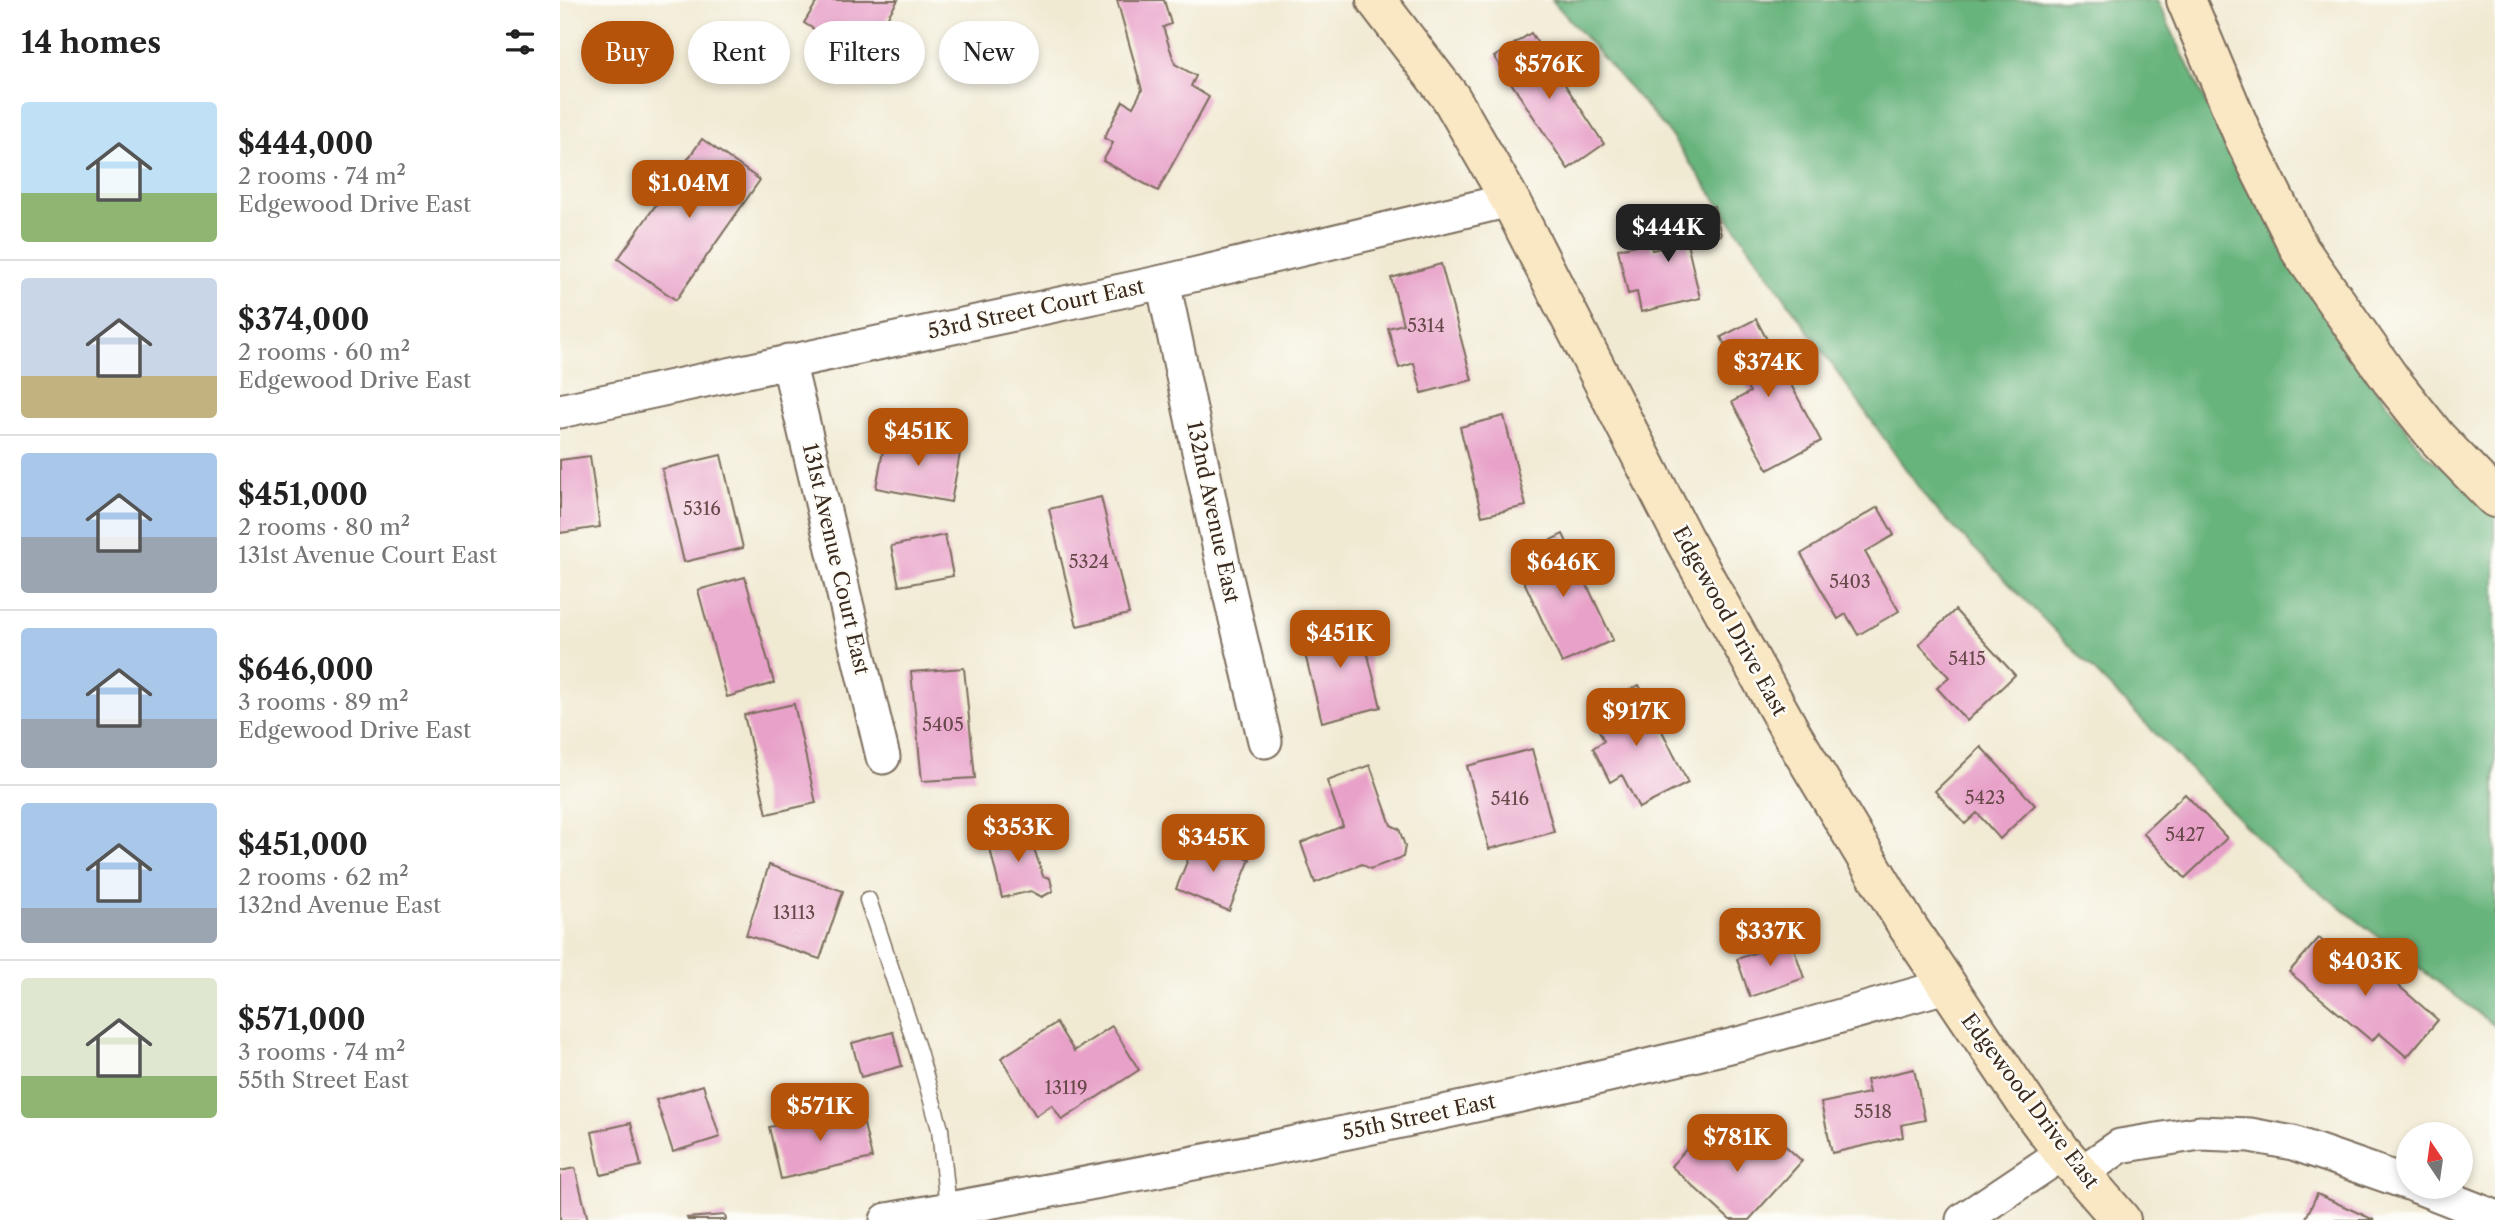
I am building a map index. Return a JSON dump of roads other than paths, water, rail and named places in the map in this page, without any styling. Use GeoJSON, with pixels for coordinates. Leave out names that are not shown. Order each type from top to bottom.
{"type":"FeatureCollection","features":[{"type":"Feature","properties":{"kind":"street","name":"Edgewood Drive East"},"geometry":{"type":"LineString","coordinates":[[1376,0],[1451,98],[1510,200],[1709,584],[1793,736],[1946,986],[2072,1163],[2121,1220]]}},
{"type":"Feature","properties":{"kind":"street"},"geometry":{"type":"LineString","coordinates":[[2186,0],[2244,138],[2300,250],[2398,390],[2437,438],[2495,498]]}},
{"type":"Feature","properties":{"kind":"street","name":"53rd Street Court East"},"geometry":{"type":"LineString","coordinates":[[560,411],[1163,282],[1510,200]]}},
{"type":"Feature","properties":{"kind":"street","name":"132nd Avenue East"},"geometry":{"type":"LineString","coordinates":[[1163,282],[1224,569],[1265,741]]}},
{"type":"Feature","properties":{"kind":"street","name":"131st Avenue Court East"},"geometry":{"type":"LineString","coordinates":[[788,361],[883,757]]}},
{"type":"Feature","properties":{"kind":"street","name":"55th Street East"},"geometry":{"type":"LineString","coordinates":[[887,1220],[1188,1167],[1479,1104],[1732,1045],[1946,986]]}},
{"type":"Feature","properties":{"kind":"street"},"geometry":{"type":"LineString","coordinates":[[1963,1220],[2072,1163],[2120,1146],[2213,1134],[2250,1135],[2293,1143],[2396,1179]]}},
{"type":"Feature","properties":{"kind":"street"},"geometry":{"type":"LineString","coordinates":[[2449,1199],[2495,1217]]}},
{"type":"Feature","properties":{"kind":"lane"},"geometry":{"type":"LineString","coordinates":[[868,900],[918,1051],[940,1129],[948,1209]]}}]}
